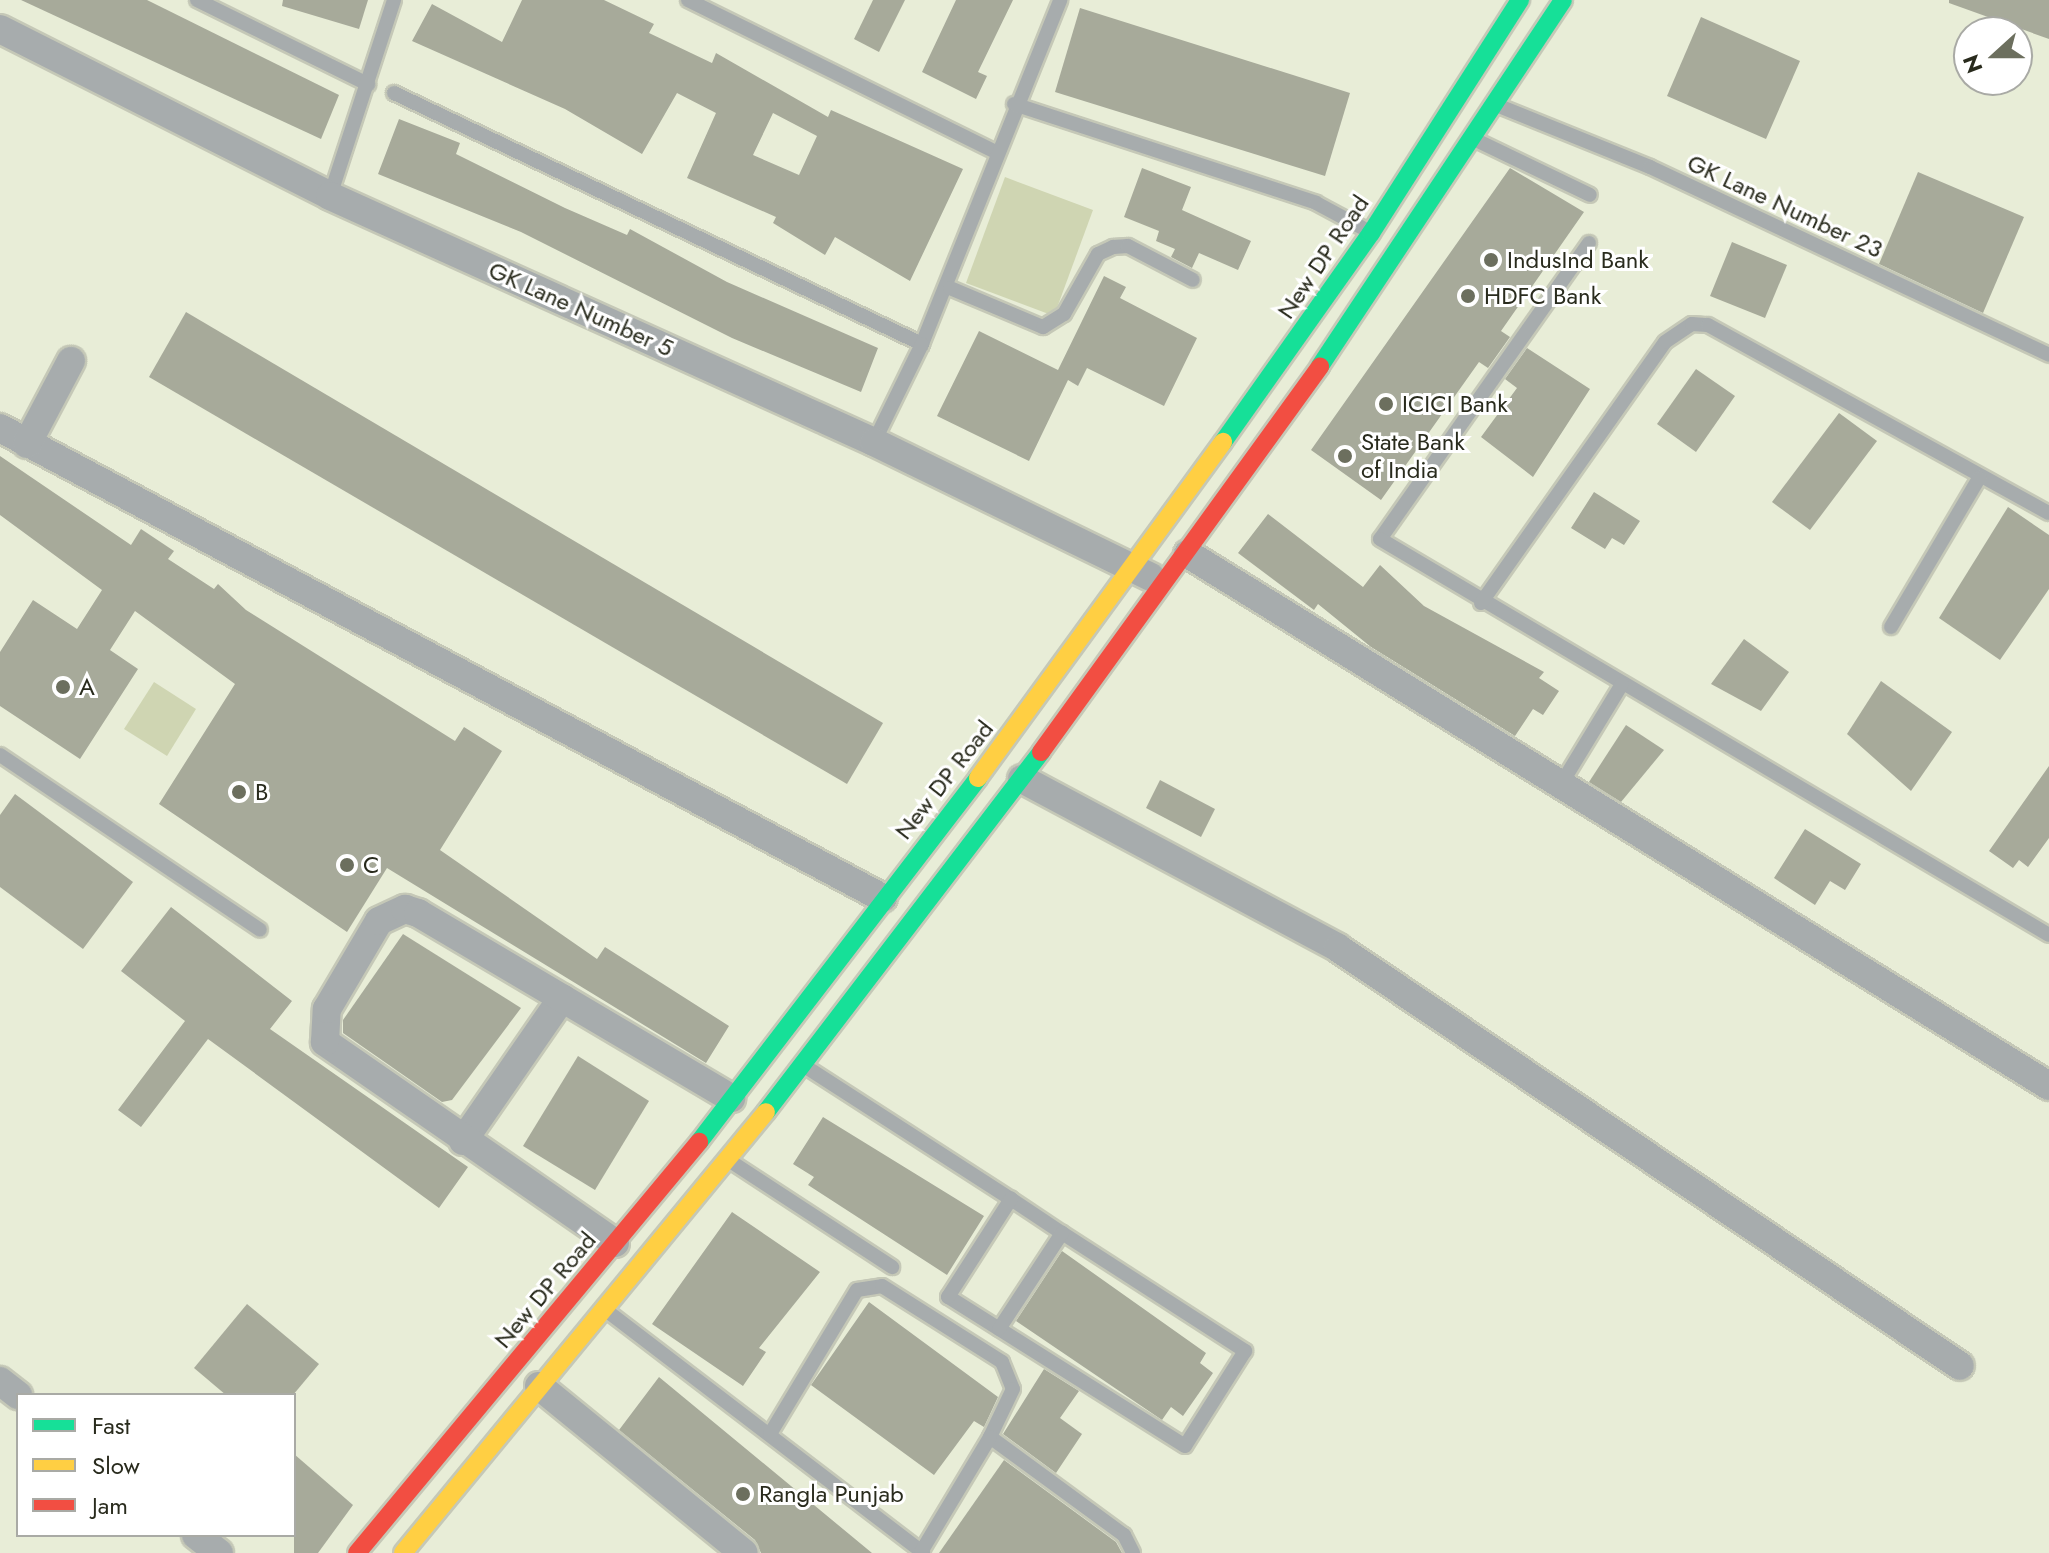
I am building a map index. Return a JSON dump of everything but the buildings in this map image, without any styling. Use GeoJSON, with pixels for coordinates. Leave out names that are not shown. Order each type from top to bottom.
{"type":"FeatureCollection","features":[{"type":"Feature","properties":{"kind":"main road","name":"New DP Road"},"geometry":{"type":"LineString","coordinates":[[357,1553],[615,1243],[731,1098],[1134,567],[1371,233],[1520,0]]}},
{"type":"Feature","properties":{"kind":"main road"},"geometry":{"type":"LineString","coordinates":[[403,1553],[730,1160],[1022,779],[1188,554],[1498,105],[1563,0]]}},
{"type":"Feature","properties":{"kind":"street","name":"GK Lane Number 5"},"geometry":{"type":"LineString","coordinates":[[0,29],[330,196],[874,442],[1134,567],[1164,585]]}},
{"type":"Feature","properties":{"kind":"street"},"geometry":{"type":"LineString","coordinates":[[27,444],[71,361]]}},
{"type":"Feature","properties":{"kind":"street"},"geometry":{"type":"LineString","coordinates":[[0,428],[883,898]]}},
{"type":"Feature","properties":{"kind":"street"},"geometry":{"type":"LineString","coordinates":[[1188,554],[2049,1086]]}},
{"type":"Feature","properties":{"kind":"street"},"geometry":{"type":"LineString","coordinates":[[1022,779],[1338,948],[1960,1366]]}},
{"type":"Feature","properties":{"kind":"street"},"geometry":{"type":"LineString","coordinates":[[615,1243],[463,1141],[325,1042],[327,1009],[379,921],[405,909],[418,913],[731,1098]]}},
{"type":"Feature","properties":{"kind":"street"},"geometry":{"type":"LineString","coordinates":[[463,1141],[562,998]]}},
{"type":"Feature","properties":{"kind":"street"},"geometry":{"type":"LineString","coordinates":[[0,1381],[16,1393]]}},
{"type":"Feature","properties":{"kind":"street"},"geometry":{"type":"LineString","coordinates":[[539,1386],[744,1553]]}},
{"type":"Feature","properties":{"kind":"street"},"geometry":{"type":"LineString","coordinates":[[199,1537],[219,1553]]}},
{"type":"Feature","properties":{"kind":"lane"},"geometry":{"type":"LineString","coordinates":[[197,0],[368,84]]}},
{"type":"Feature","properties":{"kind":"lane"},"geometry":{"type":"LineString","coordinates":[[330,196],[394,0]]}},
{"type":"Feature","properties":{"kind":"lane"},"geometry":{"type":"LineString","coordinates":[[688,0],[995,152]]}},
{"type":"Feature","properties":{"kind":"lane"},"geometry":{"type":"LineString","coordinates":[[874,442],[950,288],[995,152],[1060,0]]}},
{"type":"Feature","properties":{"kind":"lane"},"geometry":{"type":"LineString","coordinates":[[394,93],[922,344]]}},
{"type":"Feature","properties":{"kind":"lane"},"geometry":{"type":"LineString","coordinates":[[1014,104],[1316,203],[1371,233]]}},
{"type":"Feature","properties":{"kind":"lane","name":"GK Lane Number 23"},"geometry":{"type":"LineString","coordinates":[[1498,105],[1650,167],[2049,355]]}},
{"type":"Feature","properties":{"kind":"lane"},"geometry":{"type":"LineString","coordinates":[[1474,140],[1590,195]]}},
{"type":"Feature","properties":{"kind":"lane"},"geometry":{"type":"LineString","coordinates":[[1589,243],[1380,539],[1481,603],[2049,935]]}},
{"type":"Feature","properties":{"kind":"lane"},"geometry":{"type":"LineString","coordinates":[[950,288],[1043,327],[1064,314],[1098,254],[1113,247],[1128,246],[1193,280]]}},
{"type":"Feature","properties":{"kind":"lane"},"geometry":{"type":"LineString","coordinates":[[1481,603],[1665,342],[1692,324],[1708,325],[1979,478],[2049,513]]}},
{"type":"Feature","properties":{"kind":"lane"},"geometry":{"type":"LineString","coordinates":[[1891,627],[1979,478]]}},
{"type":"Feature","properties":{"kind":"lane"},"geometry":{"type":"LineString","coordinates":[[1560,786],[1622,684]]}},
{"type":"Feature","properties":{"kind":"lane"},"geometry":{"type":"LineString","coordinates":[[0,755],[260,930]]}},
{"type":"Feature","properties":{"kind":"lane"},"geometry":{"type":"LineString","coordinates":[[803,1065],[1011,1199],[1245,1351],[1185,1446],[948,1297],[1011,1199]]}},
{"type":"Feature","properties":{"kind":"lane"},"geometry":{"type":"LineString","coordinates":[[730,1160],[892,1267]]}},
{"type":"Feature","properties":{"kind":"lane"},"geometry":{"type":"LineString","coordinates":[[999,1329],[1062,1233]]}},
{"type":"Feature","properties":{"kind":"lane"},"geometry":{"type":"LineString","coordinates":[[604,1309],[922,1552],[990,1437],[1013,1389],[1002,1362],[882,1286],[869,1285],[850,1298],[770,1434]]}},
{"type":"Feature","properties":{"kind":"lane"},"geometry":{"type":"LineString","coordinates":[[990,1437],[1124,1535],[1133,1553]]}},
{"type":"Feature","properties":{"kind":"green space"},"geometry":{"type":"Polygon","coordinates":[[[1005,177],[1093,210],[1054,316],[966,283],[1005,177]]]}},
{"type":"Feature","properties":{"kind":"green space"},"geometry":{"type":"Polygon","coordinates":[[[154,682],[196,709],[167,756],[124,729],[154,682]]]}},
{"type":"Feature","properties":{"kind":"traffic: fast"},"geometry":{"type":"LineString","coordinates":[[1223,442],[1371,233],[1520,0]]}},
{"type":"Feature","properties":{"kind":"traffic: fast"},"geometry":{"type":"LineString","coordinates":[[1320,366],[1563,0]]}},
{"type":"Feature","properties":{"kind":"traffic: fast"},"geometry":{"type":"LineString","coordinates":[[766,1112],[1041,752]]}},
{"type":"Feature","properties":{"kind":"traffic: fast"},"geometry":{"type":"LineString","coordinates":[[699,1142],[978,778]]}},
{"type":"Feature","properties":{"kind":"traffic: slow"},"geometry":{"type":"LineString","coordinates":[[978,778],[1223,442]]}},
{"type":"Feature","properties":{"kind":"traffic: slow"},"geometry":{"type":"LineString","coordinates":[[403,1553],[766,1112]]}},
{"type":"Feature","properties":{"kind":"traffic: jam"},"geometry":{"type":"LineString","coordinates":[[1041,752],[1320,366]]}},
{"type":"Feature","properties":{"kind":"traffic: jam"},"geometry":{"type":"LineString","coordinates":[[357,1553],[699,1142]]}},
{"type":"Feature","properties":{"kind":"place","name":"IndusInd Bank"},"geometry":{"type":"Point","coordinates":[1491,260]}},
{"type":"Feature","properties":{"kind":"place","name":"HDFC Bank"},"geometry":{"type":"Point","coordinates":[1468,296]}},
{"type":"Feature","properties":{"kind":"place","name":"ICICI Bank"},"geometry":{"type":"Point","coordinates":[1386,404]}},
{"type":"Feature","properties":{"kind":"place","name":"State Bank of India"},"geometry":{"type":"Point","coordinates":[1345,456]}},
{"type":"Feature","properties":{"kind":"place","name":"A"},"geometry":{"type":"Point","coordinates":[63,687]}},
{"type":"Feature","properties":{"kind":"place","name":"B"},"geometry":{"type":"Point","coordinates":[239,792]}},
{"type":"Feature","properties":{"kind":"place","name":"C"},"geometry":{"type":"Point","coordinates":[347,865]}},
{"type":"Feature","properties":{"kind":"place","name":"Rangla Punjab"},"geometry":{"type":"Point","coordinates":[743,1494]}}]}
